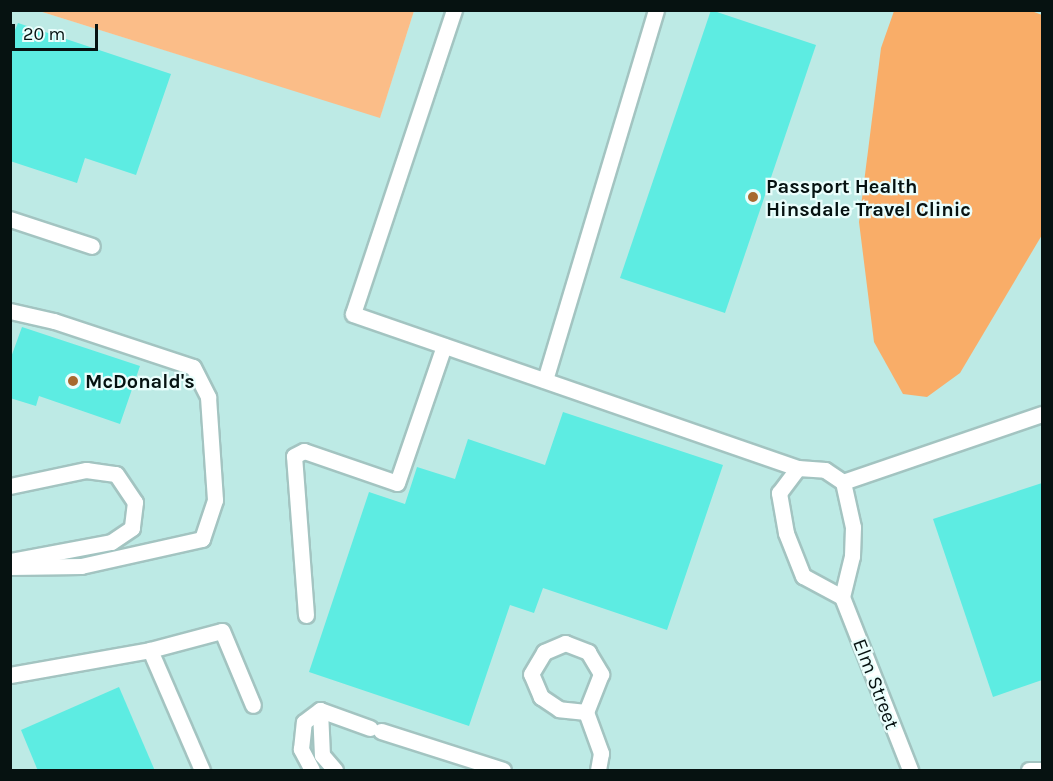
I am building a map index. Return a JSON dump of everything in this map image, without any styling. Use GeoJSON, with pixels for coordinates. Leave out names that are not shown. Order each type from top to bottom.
{"type":"FeatureCollection","features":[{"type":"Feature","properties":{"kind":"lane"},"geometry":{"type":"LineString","coordinates":[[454,10],[353,314],[798,468],[825,470],[843,482],[853,527],[852,556],[842,597],[803,576],[786,533],[779,493],[798,468]]}},
{"type":"Feature","properties":{"kind":"lane"},"geometry":{"type":"LineString","coordinates":[[544,380],[656,10]]}},
{"type":"Feature","properties":{"kind":"lane"},"geometry":{"type":"LineString","coordinates":[[10,219],[92,246]]}},
{"type":"Feature","properties":{"kind":"lane"},"geometry":{"type":"LineString","coordinates":[[10,311],[54,321],[193,367],[208,398],[215,500],[202,539],[81,566],[10,567]]}},
{"type":"Feature","properties":{"kind":"lane"},"geometry":{"type":"LineString","coordinates":[[306,615],[294,456],[304,451],[397,483],[444,346]]}},
{"type":"Feature","properties":{"kind":"lane"},"geometry":{"type":"LineString","coordinates":[[843,482],[1042,414]]}},
{"type":"Feature","properties":{"kind":"lane"},"geometry":{"type":"LineString","coordinates":[[10,486],[86,470],[116,474],[135,502],[132,528],[111,542],[10,561]]}},
{"type":"Feature","properties":{"kind":"lane","name":"Elm Street"},"geometry":{"type":"LineString","coordinates":[[842,597],[910,771]]}},
{"type":"Feature","properties":{"kind":"lane"},"geometry":{"type":"LineString","coordinates":[[10,675],[150,650],[222,631],[253,705]]}},
{"type":"Feature","properties":{"kind":"lane"},"geometry":{"type":"LineString","coordinates":[[586,712],[559,709],[541,697],[531,674],[544,652],[565,643],[588,652],[601,675],[586,712],[602,753],[598,771]]}},
{"type":"Feature","properties":{"kind":"lane"},"geometry":{"type":"LineString","coordinates":[[150,650],[202,771]]}},
{"type":"Feature","properties":{"kind":"lane"},"geometry":{"type":"LineString","coordinates":[[320,710],[502,771]]}},
{"type":"Feature","properties":{"kind":"lane"},"geometry":{"type":"LineString","coordinates":[[312,771],[301,749],[304,722],[320,710]]}},
{"type":"Feature","properties":{"kind":"lane"},"geometry":{"type":"LineString","coordinates":[[320,710],[322,755],[335,771]]}},
{"type":"Feature","properties":{"kind":"shaded area"},"geometry":{"type":"Polygon","coordinates":[[[1029,10],[1042,15],[1042,235],[960,373],[927,397],[903,394],[874,342],[859,222],[881,48],[894,11],[1029,10]]]}},
{"type":"Feature","properties":{"kind":"shaded area"},"geometry":{"type":"Polygon","coordinates":[[[10,11],[39,11],[380,117],[414,11],[1042,11],[1042,770],[11,770],[10,11]]]}},
{"type":"Feature","properties":{"kind":"shaded area"},"geometry":{"type":"Polygon","coordinates":[[[39,11],[414,11],[380,118],[39,11]]]}},
{"type":"Feature","properties":{"kind":"building"},"geometry":{"type":"Polygon","coordinates":[[[711,10],[816,45],[725,313],[620,278],[711,10]]]}},
{"type":"Feature","properties":{"kind":"building"},"geometry":{"type":"Polygon","coordinates":[[[18,23],[171,74],[136,175],[85,158],[77,183],[10,161],[10,28],[15,30],[18,23]]]}},
{"type":"Feature","properties":{"kind":"building","name":"McDonald's"},"geometry":{"type":"Polygon","coordinates":[[[22,327],[140,366],[120,424],[39,396],[36,406],[10,398],[10,360],[22,327]]]}},
{"type":"Feature","properties":{"kind":"building"},"geometry":{"type":"Polygon","coordinates":[[[563,412],[723,465],[667,630],[543,588],[534,613],[510,605],[469,726],[309,672],[369,492],[405,504],[417,467],[455,479],[468,439],[545,465],[563,412]]]}},
{"type":"Feature","properties":{"kind":"building"},"geometry":{"type":"Polygon","coordinates":[[[1042,483],[1042,680],[993,697],[933,519],[1042,483]]]}},
{"type":"Feature","properties":{"kind":"building"},"geometry":{"type":"Polygon","coordinates":[[[119,687],[155,771],[38,771],[21,730],[119,687]]]}},
{"type":"Feature","properties":{"kind":"place","name":"Passport Health Hinsdale Travel Clinic"},"geometry":{"type":"Point","coordinates":[753,197]}},
{"type":"Feature","properties":{"kind":"place","name":"McDonald's"},"geometry":{"type":"Point","coordinates":[73,381]}}]}
